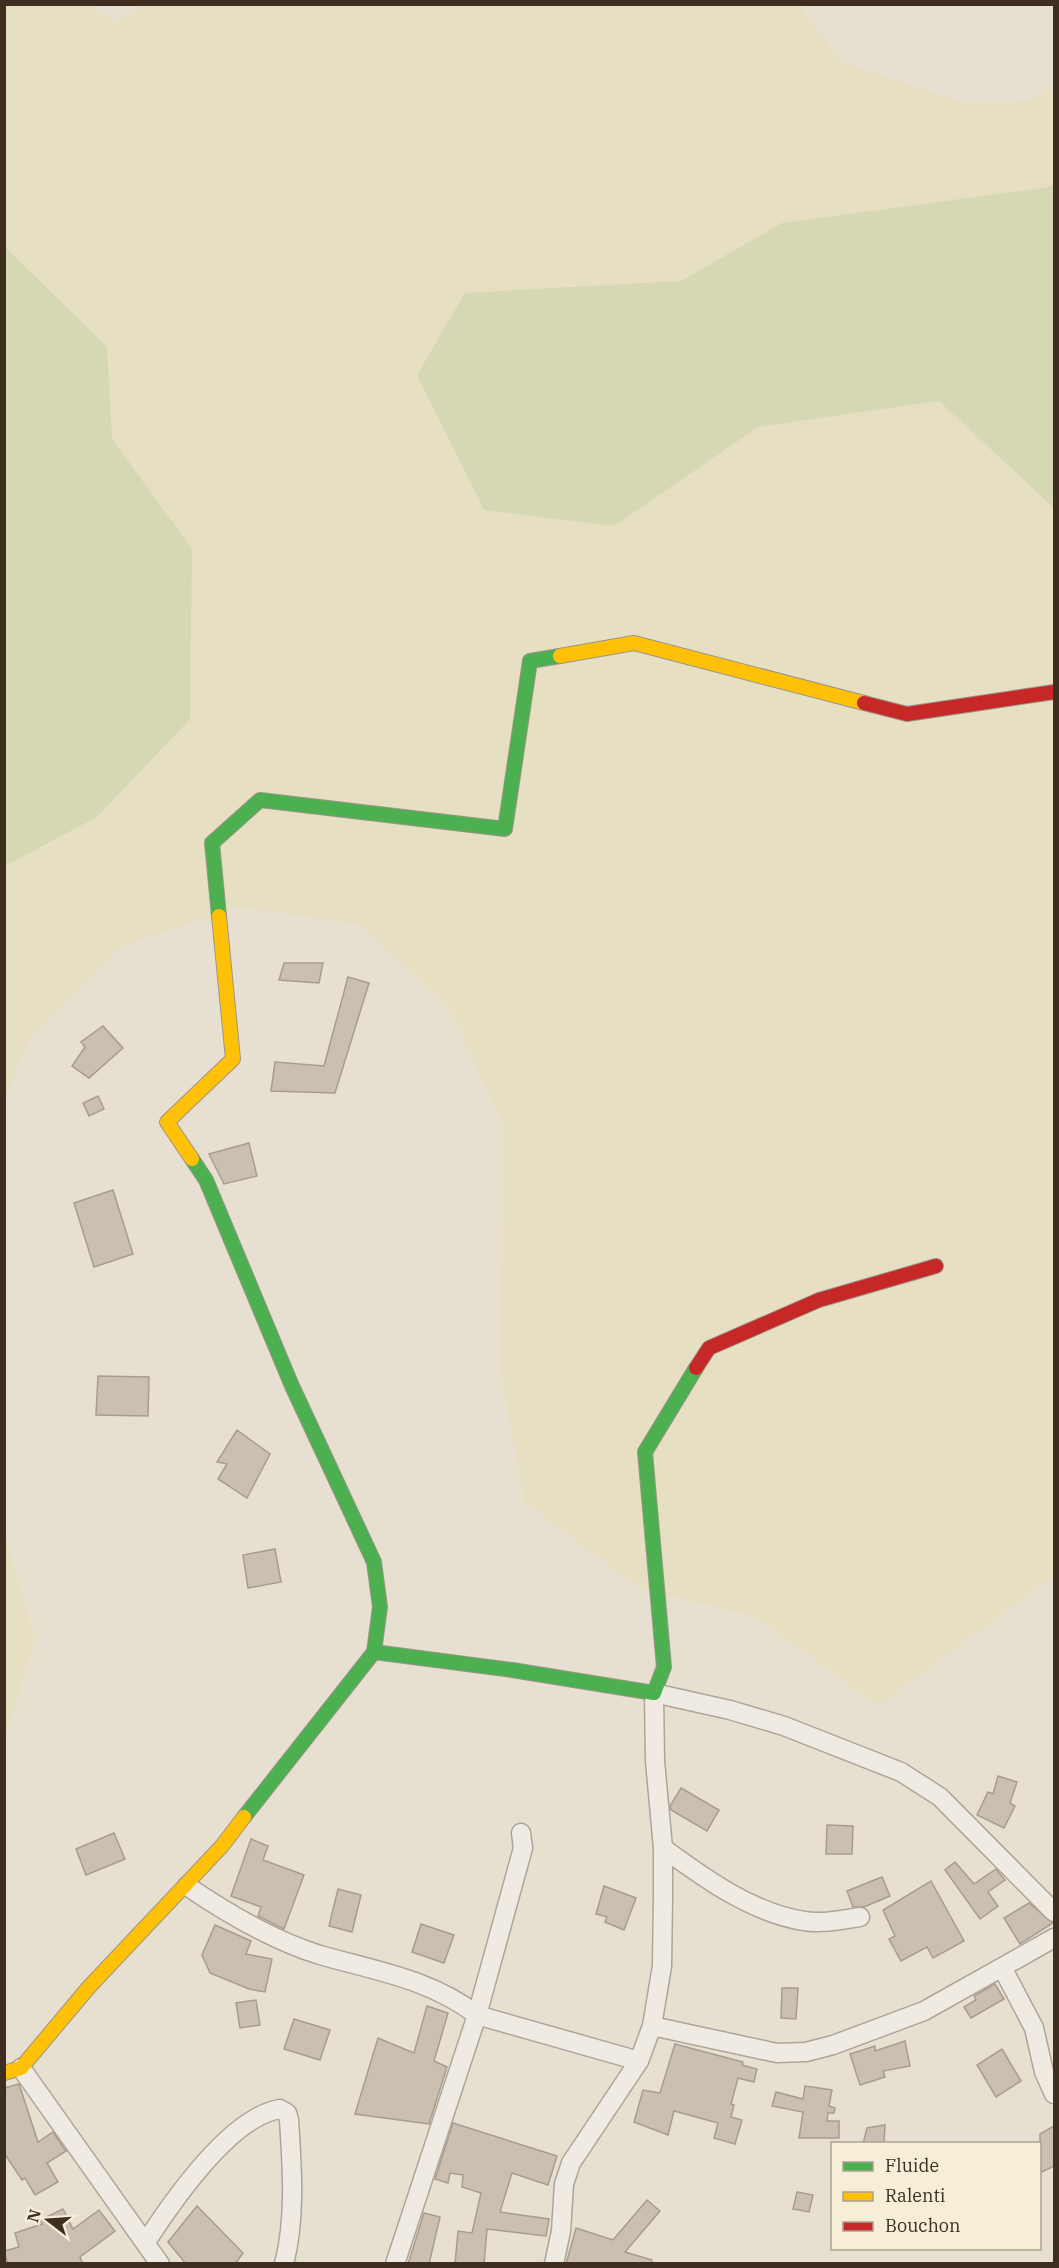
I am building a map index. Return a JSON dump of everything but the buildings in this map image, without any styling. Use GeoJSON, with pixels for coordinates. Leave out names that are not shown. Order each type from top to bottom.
{"type":"FeatureCollection","features":[{"type":"Feature","properties":{"kind":"street"},"geometry":{"type":"LineString","coordinates":[[160,2264],[147,2242],[13,2070],[222,1846],[374,1652],[380,1607],[375,1562],[292,1386],[206,1180],[167,1122],[233,1059],[212,843],[260,800],[505,829],[530,661],[634,643],[907,714],[1054,692]]}},
{"type":"Feature","properties":{"kind":"street"},"geometry":{"type":"LineString","coordinates":[[554,2264],[561,2231],[564,2184],[571,2163],[639,2061],[652,2026],[662,1966],[663,1848],[655,1761],[654,1693],[664,1667],[645,1452],[710,1348],[819,1300],[936,1266]]}},
{"type":"Feature","properties":{"kind":"street"},"geometry":{"type":"LineString","coordinates":[[374,1652],[654,1693],[730,1710],[784,1726],[901,1772],[940,1797],[1054,1912]]}},
{"type":"Feature","properties":{"kind":"street"},"geometry":{"type":"LineString","coordinates":[[396,2264],[477,2015],[523,1848],[521,1833]]}},
{"type":"Feature","properties":{"kind":"street"},"geometry":{"type":"LineString","coordinates":[[663,1848],[708,1881],[749,1903],[803,1921],[830,1922],[860,1917]]}},
{"type":"Feature","properties":{"kind":"street"},"geometry":{"type":"LineString","coordinates":[[187,1886],[229,1915],[289,1944],[321,1955],[396,1974],[439,1990],[477,2015],[639,2061]]}},
{"type":"Feature","properties":{"kind":"street"},"geometry":{"type":"LineString","coordinates":[[652,2026],[777,2053],[806,2052],[833,2045],[924,2012],[1054,1938]]}},
{"type":"Feature","properties":{"kind":"street"},"geometry":{"type":"LineString","coordinates":[[1003,1969],[1034,2028],[1044,2072],[1054,2094]]}},
{"type":"Feature","properties":{"kind":"street"},"geometry":{"type":"LineString","coordinates":[[147,2242],[169,2207],[210,2158],[246,2125],[279,2109],[287,2113],[290,2120],[292,2176],[287,2251],[284,2264]]}},
{"type":"Feature","properties":{"kind":"shaded area"},"geometry":{"type":"Polygon","coordinates":[[[144,4],[799,5],[842,62],[968,103],[1032,101],[1054,83],[1054,183],[1049,187],[782,223],[681,281],[466,293],[614,526],[758,427],[939,401],[1054,508],[1054,1575],[879,1706],[755,1617],[638,1588],[525,1503],[501,1375],[503,1121],[449,1009],[361,925],[240,907],[121,947],[29,1039],[5,1099],[5,866],[97,817],[190,719],[192,549],[112,439],[107,347],[5,246],[5,5],[88,5],[117,23],[144,4]]]}},
{"type":"Feature","properties":{"kind":"shaded area"},"geometry":{"type":"Polygon","coordinates":[[[4,1530],[35,1639],[5,1739],[4,1739],[4,1530]]]}},
{"type":"Feature","properties":{"kind":"green space"},"geometry":{"type":"Polygon","coordinates":[[[1054,183],[1054,508],[939,401],[758,427],[614,526],[484,510],[417,375],[465,293],[681,281],[782,223],[1049,187],[1054,183]]]}},
{"type":"Feature","properties":{"kind":"green space"},"geometry":{"type":"Polygon","coordinates":[[[4,246],[107,347],[112,439],[192,549],[190,719],[97,817],[5,866],[4,246]]]}},
{"type":"Feature","properties":{"kind":"traffic: fast"},"geometry":{"type":"LineString","coordinates":[[219,916],[212,843],[260,800],[505,829],[530,661],[560,656]]}},
{"type":"Feature","properties":{"kind":"traffic: fast"},"geometry":{"type":"LineString","coordinates":[[192,1159],[206,1180],[292,1386],[374,1562],[380,1607],[374,1652]]}},
{"type":"Feature","properties":{"kind":"traffic: fast"},"geometry":{"type":"LineString","coordinates":[[244,1817],[374,1652],[512,1670],[654,1693],[664,1667],[645,1452],[696,1368]]}},
{"type":"Feature","properties":{"kind":"traffic: slow"},"geometry":{"type":"LineString","coordinates":[[560,656],[634,643],[864,703]]}},
{"type":"Feature","properties":{"kind":"traffic: slow"},"geometry":{"type":"LineString","coordinates":[[192,1159],[167,1122],[233,1059],[219,916]]}},
{"type":"Feature","properties":{"kind":"traffic: slow"},"geometry":{"type":"LineString","coordinates":[[4,2073],[21,2068],[89,1987],[222,1846],[244,1817]]}},
{"type":"Feature","properties":{"kind":"traffic: jam"},"geometry":{"type":"LineString","coordinates":[[864,703],[907,714],[1054,692]]}},
{"type":"Feature","properties":{"kind":"traffic: jam"},"geometry":{"type":"LineString","coordinates":[[696,1368],[709,1348],[819,1300],[936,1266]]}}]}
